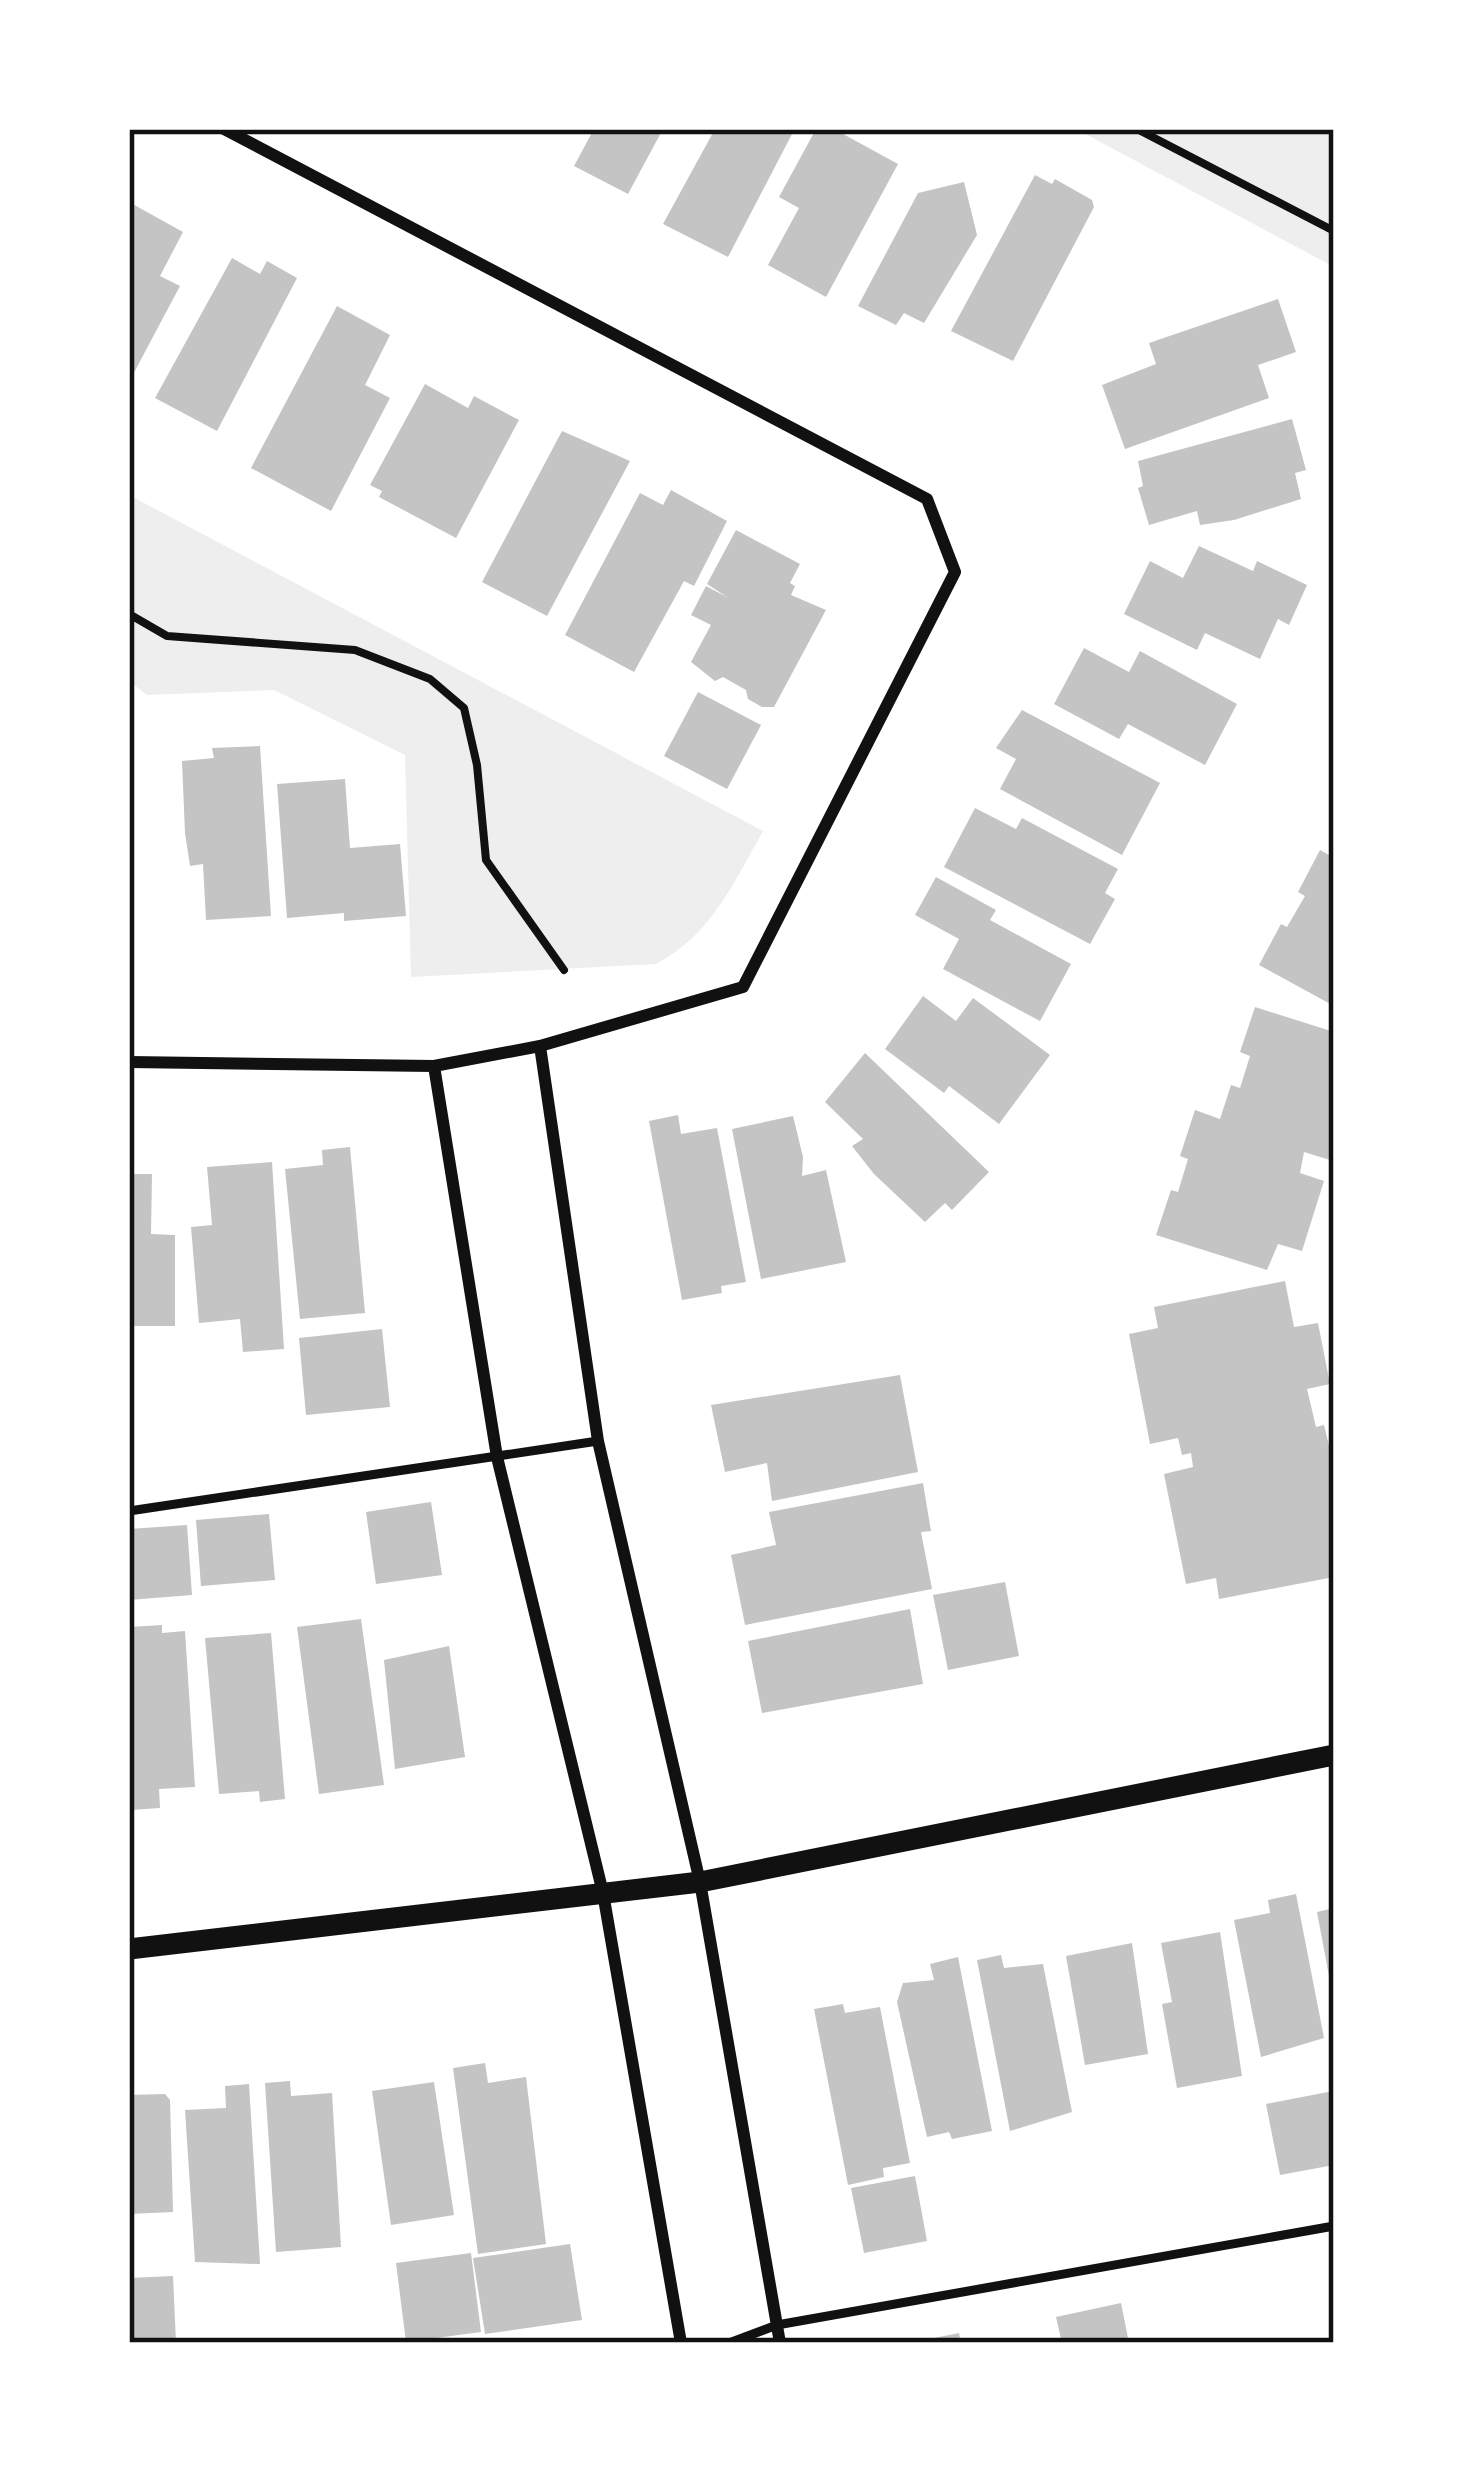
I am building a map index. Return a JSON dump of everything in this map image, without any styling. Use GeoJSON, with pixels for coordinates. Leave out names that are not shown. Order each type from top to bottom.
{"type":"FeatureCollection","features":[{"type":"Feature","properties":{"kind":"street"},"geometry":{"type":"LineString","coordinates":[[129,1062],[434,1066],[540,1046],[743,988],[955,572],[927,499],[224,129]]}},
{"type":"Feature","properties":{"kind":"street"},"geometry":{"type":"LineString","coordinates":[[540,1046],[598,1441],[700,1882],[780,2343]]}},
{"type":"Feature","properties":{"kind":"street"},"geometry":{"type":"LineString","coordinates":[[434,1066],[497,1457],[603,1893],[680,2343]]}},
{"type":"Feature","properties":{"kind":"street"},"geometry":{"type":"LineString","coordinates":[[129,1949],[700,1882],[1334,1755]]}},
{"type":"Feature","properties":{"kind":"lane"},"geometry":{"type":"LineString","coordinates":[[129,1511],[598,1441]]}},
{"type":"Feature","properties":{"kind":"lane"},"geometry":{"type":"LineString","coordinates":[[728,2343],[777,2325],[1334,2226]]}},
{"type":"Feature","properties":{"kind":"path"},"geometry":{"type":"LineString","coordinates":[[1137,129],[1334,231]]}},
{"type":"Feature","properties":{"kind":"path"},"geometry":{"type":"LineString","coordinates":[[129,614],[167,636],[355,650],[430,679],[464,708],[477,765],[486,860],[564,970]]}},
{"type":"Feature","properties":{"kind":"shaded area"},"geometry":{"type":"Polygon","coordinates":[[[1076,129],[1334,129],[1334,267],[1076,129]]]}},
{"type":"Feature","properties":{"kind":"shaded area"},"geometry":{"type":"Polygon","coordinates":[[[129,495],[763,831],[719,906],[692,938],[656,964],[411,977],[405,755],[274,690],[147,695],[129,681],[129,495]]]}},
{"type":"Feature","properties":{"kind":"building"},"geometry":{"type":"Polygon","coordinates":[[[594,129],[663,129],[628,194],[574,166],[594,129]]]}},
{"type":"Feature","properties":{"kind":"building"},"geometry":{"type":"Polygon","coordinates":[[[715,129],[783,129],[792,134],[728,257],[663,224],[715,129]]]}},
{"type":"Feature","properties":{"kind":"building"},"geometry":{"type":"Polygon","coordinates":[[[816,129],[834,129],[898,164],[826,297],[768,265],[799,208],[779,197],[816,129]]]}},
{"type":"Feature","properties":{"kind":"building"},"geometry":{"type":"Polygon","coordinates":[[[1035,175],[1052,184],[1055,179],[1092,200],[1094,207],[1013,361],[951,331],[1035,175]]]}},
{"type":"Feature","properties":{"kind":"building"},"geometry":{"type":"Polygon","coordinates":[[[964,182],[977,235],[924,323],[904,313],[896,325],[858,306],[918,193],[964,182]]]}},
{"type":"Feature","properties":{"kind":"building"},"geometry":{"type":"Polygon","coordinates":[[[129,202],[183,232],[160,276],[180,286],[129,382],[129,202]]]}},
{"type":"Feature","properties":{"kind":"building"},"geometry":{"type":"Polygon","coordinates":[[[232,258],[260,274],[267,261],[297,278],[217,431],[155,398],[232,258]]]}},
{"type":"Feature","properties":{"kind":"building"},"geometry":{"type":"Polygon","coordinates":[[[1278,299],[1296,352],[1258,365],[1269,398],[1125,449],[1102,385],[1156,364],[1149,343],[1278,299]]]}},
{"type":"Feature","properties":{"kind":"building"},"geometry":{"type":"Polygon","coordinates":[[[337,306],[390,335],[365,385],[390,398],[331,511],[251,468],[337,306]]]}},
{"type":"Feature","properties":{"kind":"building"},"geometry":{"type":"Polygon","coordinates":[[[425,384],[468,408],[474,396],[519,420],[456,538],[379,497],[382,491],[370,485],[425,384]]]}},
{"type":"Feature","properties":{"kind":"building"},"geometry":{"type":"Polygon","coordinates":[[[1292,419],[1306,470],[1295,473],[1301,499],[1234,520],[1200,525],[1197,511],[1149,525],[1138,488],[1143,486],[1138,461],[1292,419]]]}},
{"type":"Feature","properties":{"kind":"building"},"geometry":{"type":"Polygon","coordinates":[[[562,431],[630,461],[547,616],[482,582],[562,431]]]}},
{"type":"Feature","properties":{"kind":"building"},"geometry":{"type":"Polygon","coordinates":[[[671,490],[727,521],[694,586],[684,581],[634,672],[565,635],[640,493],[663,505],[671,490]]]}},
{"type":"Feature","properties":{"kind":"building"},"geometry":{"type":"Polygon","coordinates":[[[736,530],[800,564],[790,583],[795,586],[791,595],[826,610],[774,707],[762,707],[748,699],[746,690],[723,677],[715,681],[691,662],[711,625],[691,615],[706,586],[727,597],[707,584],[736,530]]]}},
{"type":"Feature","properties":{"kind":"building"},"geometry":{"type":"Polygon","coordinates":[[[1199,546],[1253,571],[1257,561],[1307,585],[1289,625],[1278,619],[1260,659],[1205,633],[1197,650],[1124,614],[1150,561],[1183,578],[1199,546]]]}},
{"type":"Feature","properties":{"kind":"building"},"geometry":{"type":"Polygon","coordinates":[[[1084,648],[1129,672],[1140,651],[1237,704],[1205,765],[1128,724],[1119,739],[1054,704],[1084,648]]]}},
{"type":"Feature","properties":{"kind":"building"},"geometry":{"type":"Polygon","coordinates":[[[698,692],[761,725],[727,789],[664,756],[698,692]]]}},
{"type":"Feature","properties":{"kind":"building"},"geometry":{"type":"Polygon","coordinates":[[[1022,710],[1160,783],[1122,855],[1000,789],[1016,759],[996,748],[1022,710]]]}},
{"type":"Feature","properties":{"kind":"building"},"geometry":{"type":"Polygon","coordinates":[[[260,746],[271,916],[206,920],[203,864],[190,866],[185,833],[182,761],[214,758],[212,748],[260,746]]]}},
{"type":"Feature","properties":{"kind":"building"},"geometry":{"type":"Polygon","coordinates":[[[345,779],[350,848],[400,844],[406,916],[344,921],[344,913],[287,918],[277,784],[345,779]]]}},
{"type":"Feature","properties":{"kind":"building"},"geometry":{"type":"Polygon","coordinates":[[[975,808],[1016,829],[1022,818],[1118,869],[1105,893],[1115,899],[1090,944],[944,867],[975,808]]]}},
{"type":"Feature","properties":{"kind":"building"},"geometry":{"type":"Polygon","coordinates":[[[1320,850],[1334,858],[1334,1006],[1259,965],[1281,924],[1287,927],[1305,896],[1298,892],[1320,850]]]}},
{"type":"Feature","properties":{"kind":"building"},"geometry":{"type":"Polygon","coordinates":[[[936,877],[996,910],[990,920],[1071,964],[1040,1021],[943,969],[959,939],[915,915],[936,877]]]}},
{"type":"Feature","properties":{"kind":"building"},"geometry":{"type":"Polygon","coordinates":[[[923,996],[956,1021],[973,998],[1050,1055],[999,1124],[949,1086],[944,1093],[885,1049],[923,996]]]}},
{"type":"Feature","properties":{"kind":"building"},"geometry":{"type":"Polygon","coordinates":[[[1255,1007],[1334,1032],[1334,1149],[1330,1160],[1304,1152],[1300,1173],[1324,1181],[1302,1251],[1278,1244],[1267,1270],[1156,1235],[1171,1190],[1178,1192],[1188,1159],[1180,1156],[1195,1110],[1220,1119],[1231,1085],[1240,1088],[1250,1056],[1240,1052],[1255,1007]]]}},
{"type":"Feature","properties":{"kind":"building"},"geometry":{"type":"Polygon","coordinates":[[[865,1053],[989,1172],[952,1210],[945,1203],[925,1222],[874,1174],[852,1146],[863,1139],[825,1102],[865,1053]]]}},
{"type":"Feature","properties":{"kind":"building"},"geometry":{"type":"Polygon","coordinates":[[[678,1115],[681,1134],[717,1128],[746,1282],[721,1286],[722,1293],[682,1300],[649,1121],[678,1115]]]}},
{"type":"Feature","properties":{"kind":"building"},"geometry":{"type":"Polygon","coordinates":[[[793,1116],[803,1157],[802,1176],[826,1170],[846,1262],[761,1279],[732,1129],[793,1116]]]}},
{"type":"Feature","properties":{"kind":"building"},"geometry":{"type":"Polygon","coordinates":[[[350,1147],[365,1313],[300,1319],[285,1169],[323,1165],[322,1150],[350,1147]]]}},
{"type":"Feature","properties":{"kind":"building"},"geometry":{"type":"Polygon","coordinates":[[[272,1162],[284,1349],[243,1352],[240,1319],[199,1323],[191,1227],[212,1225],[207,1167],[272,1162]]]}},
{"type":"Feature","properties":{"kind":"building"},"geometry":{"type":"Polygon","coordinates":[[[129,1174],[152,1174],[151,1234],[175,1235],[175,1326],[129,1326],[129,1174]]]}},
{"type":"Feature","properties":{"kind":"building"},"geometry":{"type":"Polygon","coordinates":[[[1285,1281],[1294,1327],[1318,1323],[1330,1384],[1307,1389],[1316,1427],[1324,1425],[1334,1466],[1334,1577],[1219,1599],[1216,1578],[1186,1584],[1164,1474],[1193,1467],[1191,1453],[1182,1455],[1178,1438],[1150,1444],[1129,1334],[1158,1328],[1154,1307],[1285,1281]]]}},
{"type":"Feature","properties":{"kind":"building"},"geometry":{"type":"Polygon","coordinates":[[[382,1329],[390,1407],[306,1415],[299,1338],[382,1329]]]}},
{"type":"Feature","properties":{"kind":"building"},"geometry":{"type":"Polygon","coordinates":[[[900,1375],[918,1472],[772,1501],[767,1463],[725,1472],[711,1405],[900,1375]]]}},
{"type":"Feature","properties":{"kind":"building"},"geometry":{"type":"Polygon","coordinates":[[[923,1483],[931,1531],[921,1532],[932,1589],[745,1625],[731,1555],[776,1545],[769,1512],[923,1483]]]}},
{"type":"Feature","properties":{"kind":"building"},"geometry":{"type":"Polygon","coordinates":[[[431,1502],[442,1575],[376,1584],[366,1512],[431,1502]]]}},
{"type":"Feature","properties":{"kind":"building"},"geometry":{"type":"Polygon","coordinates":[[[269,1514],[275,1580],[201,1586],[196,1520],[269,1514]]]}},
{"type":"Feature","properties":{"kind":"building"},"geometry":{"type":"Polygon","coordinates":[[[187,1525],[192,1595],[129,1600],[129,1529],[187,1525]]]}},
{"type":"Feature","properties":{"kind":"building"},"geometry":{"type":"Polygon","coordinates":[[[1005,1582],[1019,1656],[948,1670],[933,1595],[1005,1582]]]}},
{"type":"Feature","properties":{"kind":"building"},"geometry":{"type":"Polygon","coordinates":[[[910,1609],[923,1684],[762,1713],[748,1641],[910,1609]]]}},
{"type":"Feature","properties":{"kind":"building"},"geometry":{"type":"Polygon","coordinates":[[[361,1619],[384,1785],[319,1794],[297,1627],[361,1619]]]}},
{"type":"Feature","properties":{"kind":"building"},"geometry":{"type":"Polygon","coordinates":[[[162,1625],[162,1633],[185,1631],[195,1787],[159,1789],[160,1808],[131,1810],[130,1627],[162,1625]]]}},
{"type":"Feature","properties":{"kind":"building"},"geometry":{"type":"Polygon","coordinates":[[[271,1633],[285,1799],[260,1802],[259,1791],[219,1794],[205,1638],[271,1633]]]}},
{"type":"Feature","properties":{"kind":"building"},"geometry":{"type":"Polygon","coordinates":[[[449,1646],[465,1757],[395,1769],[384,1660],[449,1646]]]}},
{"type":"Feature","properties":{"kind":"building"},"geometry":{"type":"Polygon","coordinates":[[[1296,1894],[1324,2038],[1261,2057],[1234,1920],[1270,1913],[1268,1900],[1296,1894]]]}},
{"type":"Feature","properties":{"kind":"building"},"geometry":{"type":"Polygon","coordinates":[[[1334,1908],[1334,1992],[1332,1992],[1317,1912],[1334,1908]]]}},
{"type":"Feature","properties":{"kind":"building"},"geometry":{"type":"Polygon","coordinates":[[[1220,1932],[1242,2076],[1177,2088],[1162,2004],[1172,2002],[1161,1943],[1220,1932]]]}},
{"type":"Feature","properties":{"kind":"building"},"geometry":{"type":"Polygon","coordinates":[[[1132,1943],[1148,2054],[1085,2065],[1066,1956],[1132,1943]]]}},
{"type":"Feature","properties":{"kind":"building"},"geometry":{"type":"Polygon","coordinates":[[[1001,1955],[1004,1968],[1043,1964],[1072,2112],[1010,2131],[977,1960],[1001,1955]]]}},
{"type":"Feature","properties":{"kind":"building"},"geometry":{"type":"Polygon","coordinates":[[[958,1957],[992,2131],[952,2139],[949,2132],[927,2137],[897,2002],[903,1983],[934,1980],[930,1964],[958,1957]]]}},
{"type":"Feature","properties":{"kind":"building"},"geometry":{"type":"Polygon","coordinates":[[[843,2004],[845,2013],[880,2007],[910,2163],[883,2168],[884,2177],[848,2185],[814,2009],[843,2004]]]}},
{"type":"Feature","properties":{"kind":"building"},"geometry":{"type":"Polygon","coordinates":[[[485,2063],[488,2083],[526,2077],[546,2244],[478,2254],[453,2068],[485,2063]]]}},
{"type":"Feature","properties":{"kind":"building"},"geometry":{"type":"Polygon","coordinates":[[[290,2081],[291,2096],[332,2093],[341,2247],[276,2252],[265,2083],[290,2081]]]}},
{"type":"Feature","properties":{"kind":"building"},"geometry":{"type":"Polygon","coordinates":[[[434,2082],[454,2215],[391,2225],[372,2091],[434,2082]]]}},
{"type":"Feature","properties":{"kind":"building"},"geometry":{"type":"Polygon","coordinates":[[[249,2084],[260,2264],[195,2262],[185,2110],[226,2108],[225,2086],[249,2084]]]}},
{"type":"Feature","properties":{"kind":"building"},"geometry":{"type":"Polygon","coordinates":[[[1333,2091],[1334,2165],[1280,2175],[1266,2104],[1333,2091]]]}},
{"type":"Feature","properties":{"kind":"building"},"geometry":{"type":"Polygon","coordinates":[[[165,2094],[170,2100],[173,2212],[129,2214],[129,2095],[165,2094]]]}},
{"type":"Feature","properties":{"kind":"building"},"geometry":{"type":"Polygon","coordinates":[[[915,2176],[927,2241],[864,2253],[851,2188],[915,2176]]]}},
{"type":"Feature","properties":{"kind":"building"},"geometry":{"type":"Polygon","coordinates":[[[570,2244],[582,2320],[485,2334],[473,2258],[570,2244]]]}},
{"type":"Feature","properties":{"kind":"building"},"geometry":{"type":"Polygon","coordinates":[[[471,2253],[481,2332],[406,2342],[396,2263],[471,2253]]]}},
{"type":"Feature","properties":{"kind":"building"},"geometry":{"type":"Polygon","coordinates":[[[173,2276],[176,2343],[129,2343],[129,2278],[173,2276]]]}},
{"type":"Feature","properties":{"kind":"building"},"geometry":{"type":"Polygon","coordinates":[[[1121,2303],[1129,2343],[1062,2343],[1056,2317],[1121,2303]]]}},
{"type":"Feature","properties":{"kind":"building"},"geometry":{"type":"Polygon","coordinates":[[[959,2333],[961,2343],[919,2343],[919,2341],[959,2333]]]}}]}
